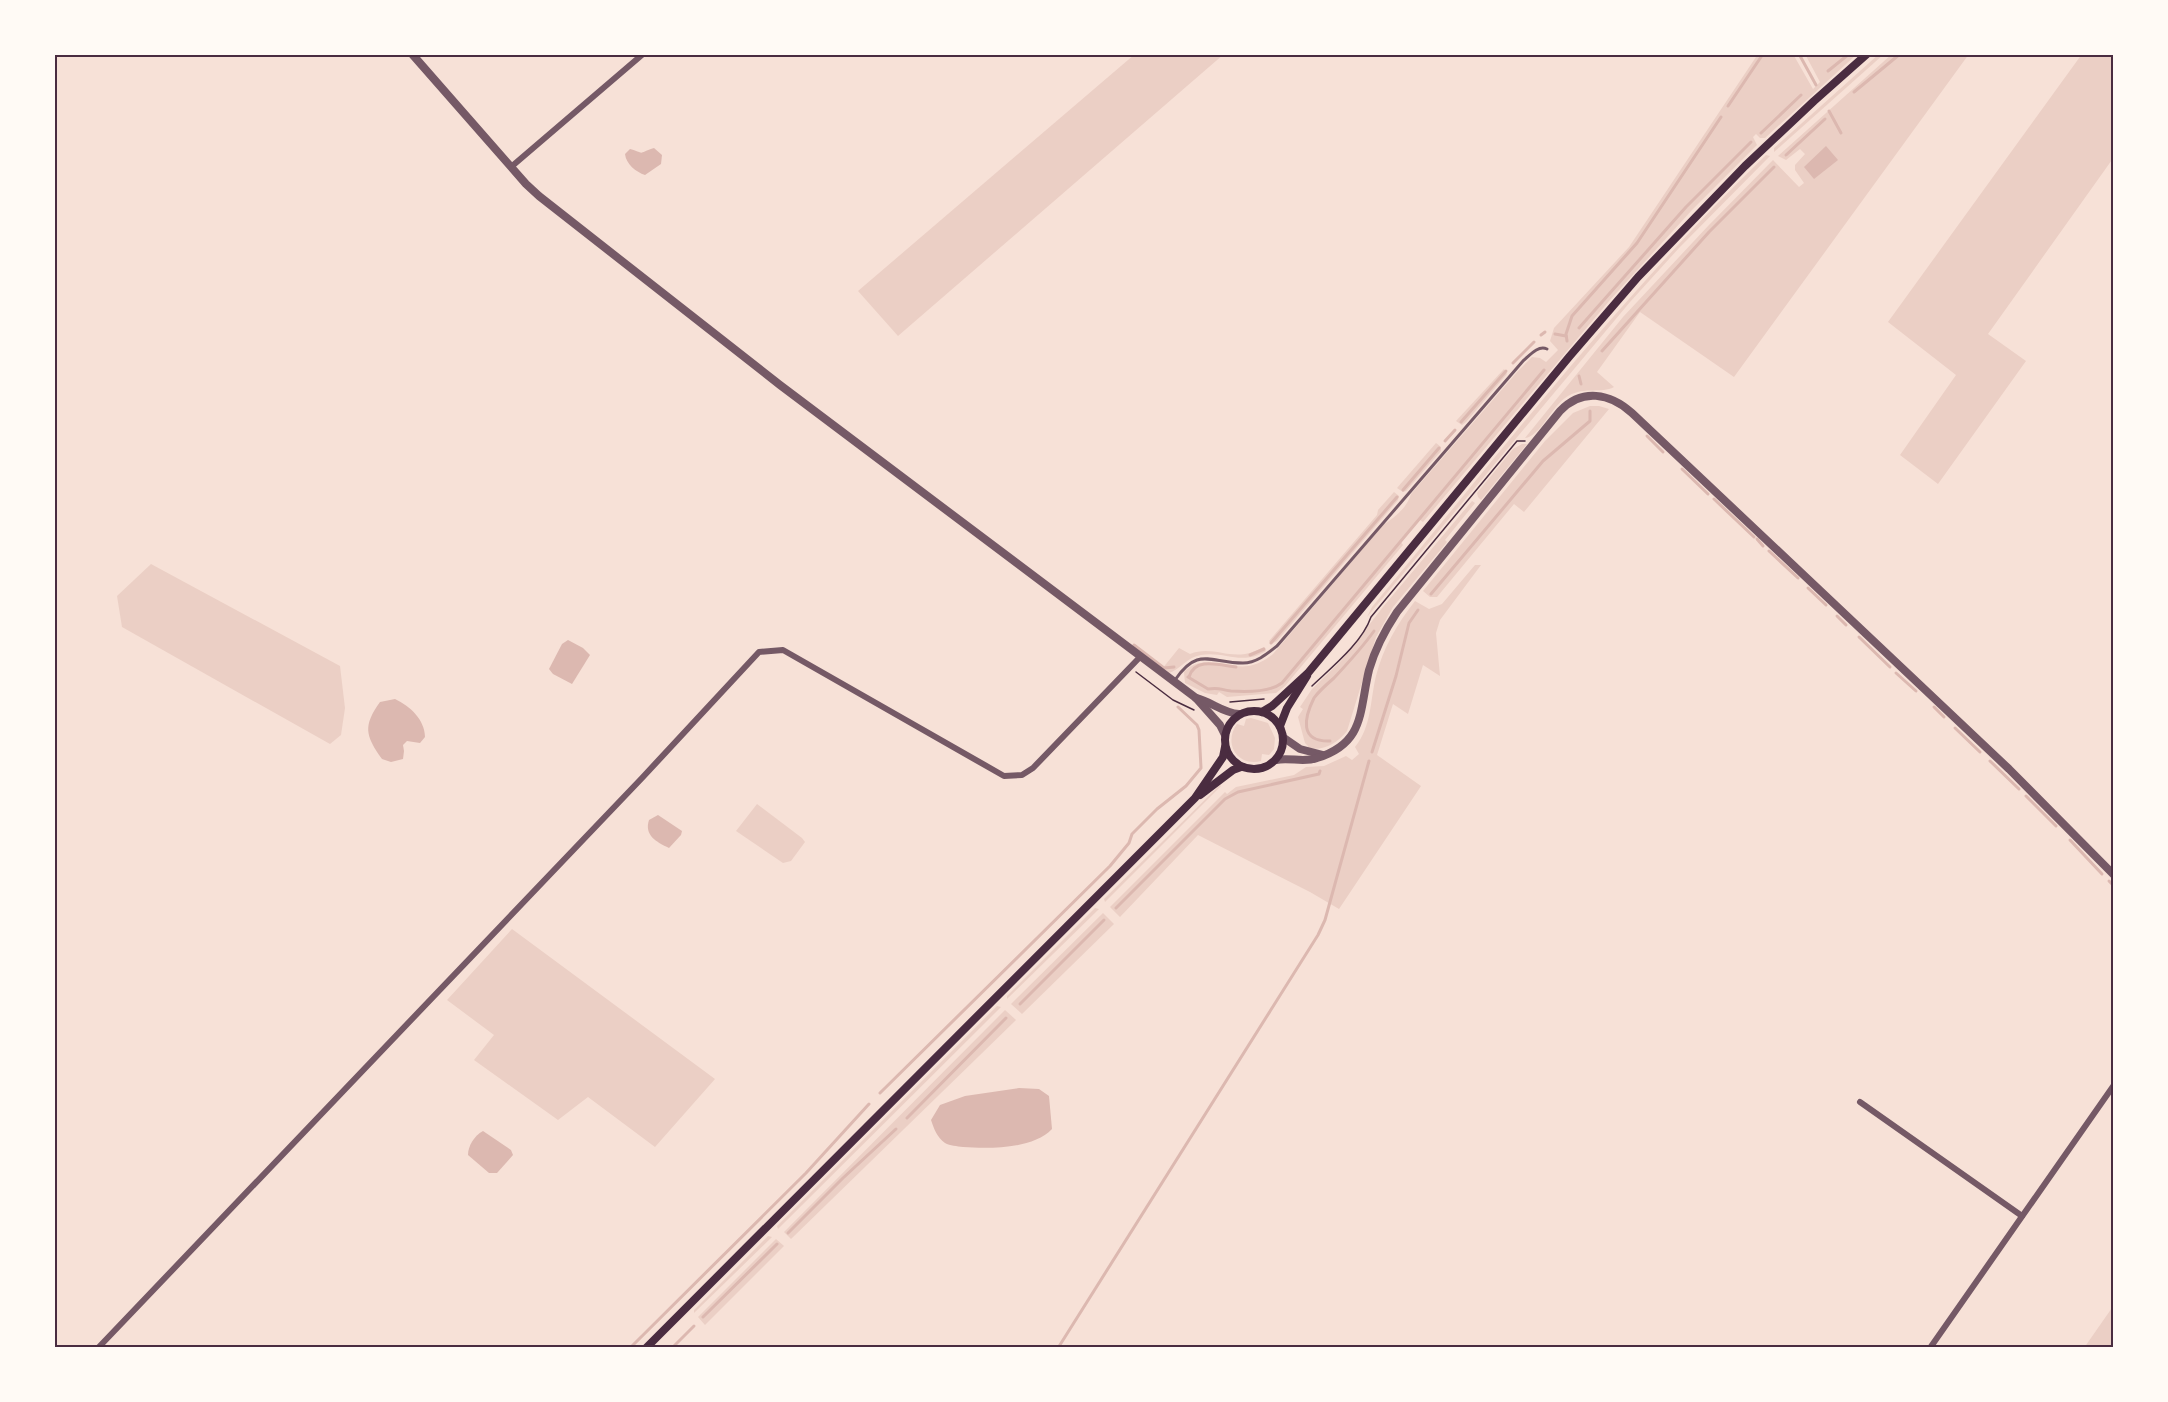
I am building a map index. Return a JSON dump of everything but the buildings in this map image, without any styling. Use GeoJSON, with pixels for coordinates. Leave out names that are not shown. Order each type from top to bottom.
{"type":"FeatureCollection","features":[{"type":"Feature","properties":{"kind":"main road"},"geometry":{"type":"LineString","coordinates":[[1262,712],[1272,706],[1308,673],[1638,277],[1745,166],[1806,108],[1868,54]]}},
{"type":"Feature","properties":{"kind":"main road"},"geometry":{"type":"LineString","coordinates":[[1280,726],[1287,708],[1308,673]]}},
{"type":"Feature","properties":{"kind":"main road"},"geometry":{"type":"LineString","coordinates":[[1195,798],[1223,757],[1225,735],[1229,724],[1239,714],[1248,711],[1262,712],[1274,718],[1284,738],[1283,747],[1276,760],[1263,768],[1241,767],[1234,762],[1225,747]]}},
{"type":"Feature","properties":{"kind":"main road"},"geometry":{"type":"LineString","coordinates":[[646,1348],[1195,798],[1233,770],[1241,767]]}},
{"type":"Feature","properties":{"kind":"street"},"geometry":{"type":"LineString","coordinates":[[412,54],[511,167],[540,196],[770,378],[1196,698],[1220,725],[1225,735]]}},
{"type":"Feature","properties":{"kind":"street"},"geometry":{"type":"LineString","coordinates":[[511,167],[643,54]]}},
{"type":"Feature","properties":{"kind":"street"},"geometry":{"type":"LineString","coordinates":[[1276,760],[1310,760],[1340,748],[1353,733],[1376,650],[1402,605],[1560,411],[1578,398],[1589,395],[1603,396],[1622,405],[1642,422],[2009,770],[2114,875]]}},
{"type":"Feature","properties":{"kind":"street"},"geometry":{"type":"LineString","coordinates":[[98,1348],[759,652],[783,650],[1004,776],[1022,775],[1033,768],[1140,657]]}},
{"type":"Feature","properties":{"kind":"street"},"geometry":{"type":"LineString","coordinates":[[1196,698],[1239,714]]}},
{"type":"Feature","properties":{"kind":"street"},"geometry":{"type":"LineString","coordinates":[[1284,738],[1300,749],[1324,755]]}},
{"type":"Feature","properties":{"kind":"street"},"geometry":{"type":"LineString","coordinates":[[1930,1348],[2114,1085]]}},
{"type":"Feature","properties":{"kind":"street"},"geometry":{"type":"LineString","coordinates":[[1860,1102],[2022,1216]]}},
{"type":"Feature","properties":{"kind":"lane"},"geometry":{"type":"LineString","coordinates":[[1174,682],[1184,667],[1193,661],[1206,658],[1249,662],[1262,658],[1277,646],[1507,378],[1537,349],[1547,349]]}},
{"type":"Feature","properties":{"kind":"path"},"geometry":{"type":"LineString","coordinates":[[1311,688],[1344,655],[1365,629],[1371,617],[1517,441]]}},
{"type":"Feature","properties":{"kind":"path"},"geometry":{"type":"LineString","coordinates":[[1130,668],[1173,700],[1196,711]]}},
{"type":"Feature","properties":{"kind":"path"},"geometry":{"type":"LineString","coordinates":[[1225,702],[1267,699]]}},
{"type":"Feature","properties":{"kind":"shaded area"},"geometry":{"type":"Polygon","coordinates":[[[1135,54],[1224,54],[898,336],[858,291],[1135,54]]]}},
{"type":"Feature","properties":{"kind":"shaded area"},"geometry":{"type":"Polygon","coordinates":[[[1758,54],[1793,54],[1813,89],[1820,82],[1805,54],[1857,54],[1765,138],[1760,138],[1756,134],[1753,137],[1757,145],[1692,210],[1610,300],[1423,522],[1420,520],[1401,542],[1403,545],[1285,686],[1276,693],[1227,697],[1219,692],[1217,695],[1205,693],[1185,683],[1184,672],[1198,663],[1248,666],[1255,665],[1273,654],[1383,525],[1404,508],[1411,494],[1518,371],[1532,357],[1546,362],[1558,350],[1550,341],[1554,328],[1629,247],[1758,54]]]}},
{"type":"Feature","properties":{"kind":"shaded area"},"geometry":{"type":"Polygon","coordinates":[[[1879,54],[1884,54],[1774,152],[1774,148],[1879,54]]]}},
{"type":"Feature","properties":{"kind":"shaded area"},"geometry":{"type":"Polygon","coordinates":[[[1892,54],[1969,54],[1734,377],[1640,312],[1597,372],[1614,387],[1581,391],[1568,396],[1562,400],[1536,432],[1525,438],[1623,317],[1773,160],[1799,187],[1804,183],[1795,170],[1795,165],[1805,154],[1800,149],[1786,160],[1778,156],[1892,54]]]}},
{"type":"Feature","properties":{"kind":"shaded area"},"geometry":{"type":"Polygon","coordinates":[[[2082,54],[2114,54],[2114,157],[1988,334],[2026,361],[1938,484],[1900,455],[1956,375],[1888,322],[2082,54]]]}},
{"type":"Feature","properties":{"kind":"shaded area"},"geometry":{"type":"Polygon","coordinates":[[[1826,146],[1838,160],[1814,179],[1804,167],[1826,146]]]}},
{"type":"Feature","properties":{"kind":"shaded area"},"geometry":{"type":"Polygon","coordinates":[[[654,148],[662,155],[661,164],[645,175],[638,172],[627,161],[625,154],[630,149],[642,153],[654,148]]]}},
{"type":"Feature","properties":{"kind":"shaded area"},"geometry":{"type":"Polygon","coordinates":[[[1766,155],[1770,156],[1679,248],[1630,302],[1367,617],[1372,607],[1612,318],[1713,208],[1766,155]]]}},
{"type":"Feature","properties":{"kind":"shaded area"},"geometry":{"type":"Polygon","coordinates":[[[1504,369],[1507,374],[1466,422],[1462,425],[1456,421],[1504,369]]]}},
{"type":"Feature","properties":{"kind":"shaded area"},"geometry":{"type":"Polygon","coordinates":[[[1590,406],[1609,409],[1524,512],[1514,504],[1437,597],[1430,597],[1423,591],[1545,441],[1573,413],[1590,406]]]}},
{"type":"Feature","properties":{"kind":"shaded area"},"geometry":{"type":"Polygon","coordinates":[[[1436,443],[1441,447],[1441,451],[1406,491],[1403,492],[1397,488],[1436,443]]]}},
{"type":"Feature","properties":{"kind":"shaded area"},"geometry":{"type":"Polygon","coordinates":[[[1527,444],[1481,500],[1477,493],[1513,449],[1527,444]]]}},
{"type":"Feature","properties":{"kind":"shaded area"},"geometry":{"type":"Polygon","coordinates":[[[1394,492],[1399,496],[1398,500],[1277,641],[1271,644],[1269,641],[1394,492]]]}},
{"type":"Feature","properties":{"kind":"shaded area"},"geometry":{"type":"Polygon","coordinates":[[[1472,501],[1475,503],[1445,540],[1447,542],[1393,607],[1376,637],[1347,731],[1329,745],[1307,748],[1298,717],[1303,709],[1300,707],[1312,689],[1341,661],[1472,501]]]}},
{"type":"Feature","properties":{"kind":"shaded area"},"geometry":{"type":"Polygon","coordinates":[[[151,564],[340,666],[345,708],[341,735],[330,744],[122,627],[117,596],[151,564]]]}},
{"type":"Feature","properties":{"kind":"shaded area"},"geometry":{"type":"Polygon","coordinates":[[[1475,565],[1481,565],[1440,620],[1436,633],[1440,676],[1423,665],[1408,714],[1393,704],[1377,755],[1421,786],[1339,909],[1198,835],[1120,917],[1110,907],[1225,792],[1227,794],[1236,787],[1294,775],[1306,767],[1324,766],[1346,756],[1352,760],[1359,754],[1355,747],[1368,722],[1379,666],[1397,627],[1415,601],[1429,609],[1442,604],[1475,565]]]}},
{"type":"Feature","properties":{"kind":"shaded area"},"geometry":{"type":"Polygon","coordinates":[[[568,640],[583,648],[590,655],[572,684],[553,674],[549,669],[562,644],[568,640]]]}},
{"type":"Feature","properties":{"kind":"shaded area"},"geometry":{"type":"Polygon","coordinates":[[[1264,647],[1266,651],[1249,657],[1201,655],[1169,673],[1162,669],[1179,648],[1190,654],[1211,651],[1238,655],[1264,647]]]}},
{"type":"Feature","properties":{"kind":"shaded area"},"geometry":{"type":"Polygon","coordinates":[[[395,699],[416,714],[425,737],[420,743],[407,741],[403,745],[403,759],[391,762],[382,759],[369,737],[368,730],[371,718],[380,702],[395,699]]]}},
{"type":"Feature","properties":{"kind":"shaded area"},"geometry":{"type":"Polygon","coordinates":[[[1251,718],[1268,723],[1275,738],[1274,749],[1269,755],[1262,754],[1261,761],[1253,762],[1239,757],[1232,746],[1231,739],[1237,724],[1244,726],[1246,719],[1251,718]]]}},
{"type":"Feature","properties":{"kind":"shaded area"},"geometry":{"type":"Polygon","coordinates":[[[1221,786],[1105,902],[1104,899],[1221,786]]]}},
{"type":"Feature","properties":{"kind":"shaded area"},"geometry":{"type":"Polygon","coordinates":[[[757,804],[805,842],[791,861],[783,863],[736,831],[757,804]]]}},
{"type":"Feature","properties":{"kind":"shaded area"},"geometry":{"type":"Polygon","coordinates":[[[658,815],[682,831],[669,848],[652,837],[648,830],[649,820],[658,815]]]}},
{"type":"Feature","properties":{"kind":"shaded area"},"geometry":{"type":"Polygon","coordinates":[[[1095,908],[1099,909],[1007,999],[1007,996],[1095,908]]]}},
{"type":"Feature","properties":{"kind":"shaded area"},"geometry":{"type":"Polygon","coordinates":[[[1103,913],[1114,924],[1022,1014],[1011,1004],[1103,913]]]}},
{"type":"Feature","properties":{"kind":"shaded area"},"geometry":{"type":"Polygon","coordinates":[[[512,929],[715,1079],[655,1147],[588,1097],[558,1120],[474,1060],[494,1035],[447,1000],[512,929]]]}},
{"type":"Feature","properties":{"kind":"shaded area"},"geometry":{"type":"Polygon","coordinates":[[[997,1006],[1001,1007],[778,1229],[777,1226],[997,1006]]]}},
{"type":"Feature","properties":{"kind":"shaded area"},"geometry":{"type":"Polygon","coordinates":[[[1005,1010],[1016,1020],[791,1239],[784,1232],[1005,1010]]]}},
{"type":"Feature","properties":{"kind":"shaded area"},"geometry":{"type":"Polygon","coordinates":[[[1019,1088],[1039,1089],[1049,1096],[1052,1129],[1044,1136],[1023,1144],[974,1148],[947,1144],[936,1133],[931,1120],[940,1105],[965,1096],[1019,1088]]]}},
{"type":"Feature","properties":{"kind":"shaded area"},"geometry":{"type":"Polygon","coordinates":[[[483,1131],[511,1150],[513,1155],[497,1173],[489,1173],[468,1155],[472,1142],[483,1131]]]}},
{"type":"Feature","properties":{"kind":"shaded area"},"geometry":{"type":"Polygon","coordinates":[[[768,1236],[772,1237],[694,1313],[694,1310],[768,1236]]]}},
{"type":"Feature","properties":{"kind":"shaded area"},"geometry":{"type":"Polygon","coordinates":[[[776,1239],[784,1246],[705,1325],[698,1317],[776,1239]]]}},
{"type":"Feature","properties":{"kind":"shaded area"},"geometry":{"type":"Polygon","coordinates":[[[2114,1305],[2114,1348],[2084,1348],[2114,1305]]]}},
{"type":"Feature","properties":{"kind":"waterway"},"geometry":{"type":"LineString","coordinates":[[1728,106],[1763,54]]}},
{"type":"Feature","properties":{"kind":"waterway"},"geometry":{"type":"LineString","coordinates":[[1799,54],[1816,85]]}},
{"type":"Feature","properties":{"kind":"waterway"},"geometry":{"type":"LineString","coordinates":[[1828,71],[1849,54]]}},
{"type":"Feature","properties":{"kind":"waterway"},"geometry":{"type":"LineString","coordinates":[[1854,92],[1900,54]]}},
{"type":"Feature","properties":{"kind":"waterway"},"geometry":{"type":"LineString","coordinates":[[1761,133],[1801,95]]}},
{"type":"Feature","properties":{"kind":"waterway"},"geometry":{"type":"LineString","coordinates":[[1829,111],[1841,133]]}},
{"type":"Feature","properties":{"kind":"waterway"},"geometry":{"type":"LineString","coordinates":[[1567,341],[1566,334],[1572,316],[1637,243],[1721,117]]}},
{"type":"Feature","properties":{"kind":"waterway"},"geometry":{"type":"LineString","coordinates":[[1786,155],[1825,119]]}},
{"type":"Feature","properties":{"kind":"waterway"},"geometry":{"type":"LineString","coordinates":[[1579,328],[1686,207],[1751,142]]}},
{"type":"Feature","properties":{"kind":"waterway"},"geometry":{"type":"LineString","coordinates":[[1602,351],[1709,232],[1774,167]]}},
{"type":"Feature","properties":{"kind":"waterway"},"geometry":{"type":"LineString","coordinates":[[1541,335],[1545,332]]}},
{"type":"Feature","properties":{"kind":"waterway"},"geometry":{"type":"LineString","coordinates":[[1555,334],[1566,336]]}},
{"type":"Feature","properties":{"kind":"waterway"},"geometry":{"type":"LineString","coordinates":[[1513,363],[1534,342]]}},
{"type":"Feature","properties":{"kind":"waterway"},"geometry":{"type":"LineString","coordinates":[[1188,677],[1208,689],[1218,688],[1231,691],[1265,690],[1282,683],[1544,370]]}},
{"type":"Feature","properties":{"kind":"waterway"},"geometry":{"type":"LineString","coordinates":[[1461,422],[1506,371]]}},
{"type":"Feature","properties":{"kind":"waterway"},"geometry":{"type":"LineString","coordinates":[[1579,376],[1581,384]]}},
{"type":"Feature","properties":{"kind":"waterway"},"geometry":{"type":"LineString","coordinates":[[1431,594],[1543,461],[1590,421],[1590,411]]}},
{"type":"Feature","properties":{"kind":"waterway"},"geometry":{"type":"LineString","coordinates":[[1445,441],[1455,430]]}},
{"type":"Feature","properties":{"kind":"waterway"},"geometry":{"type":"LineString","coordinates":[[1647,436],[1663,452]]}},
{"type":"Feature","properties":{"kind":"waterway"},"geometry":{"type":"LineString","coordinates":[[1403,490],[1439,448]]}},
{"type":"Feature","properties":{"kind":"waterway"},"geometry":{"type":"LineString","coordinates":[[1682,469],[1708,494]]}},
{"type":"Feature","properties":{"kind":"waterway"},"geometry":{"type":"LineString","coordinates":[[1271,643],[1397,497]]}},
{"type":"Feature","properties":{"kind":"waterway"},"geometry":{"type":"LineString","coordinates":[[1714,499],[1754,537]]}},
{"type":"Feature","properties":{"kind":"waterway"},"geometry":{"type":"LineString","coordinates":[[1757,539],[1763,546]]}},
{"type":"Feature","properties":{"kind":"waterway"},"geometry":{"type":"LineString","coordinates":[[1769,551],[1798,578]]}},
{"type":"Feature","properties":{"kind":"waterway"},"geometry":{"type":"LineString","coordinates":[[1808,588],[1826,605]]}},
{"type":"Feature","properties":{"kind":"waterway"},"geometry":{"type":"LineString","coordinates":[[1372,752],[1396,676],[1409,623],[1418,610]]}},
{"type":"Feature","properties":{"kind":"waterway"},"geometry":{"type":"LineString","coordinates":[[1837,616],[1846,625]]}},
{"type":"Feature","properties":{"kind":"waterway"},"geometry":{"type":"LineString","coordinates":[[1330,741],[1313,738],[1309,733],[1306,721],[1308,713],[1316,695],[1350,661],[1374,631]]}},
{"type":"Feature","properties":{"kind":"waterway"},"geometry":{"type":"LineString","coordinates":[[1859,637],[1890,667]]}},
{"type":"Feature","properties":{"kind":"waterway"},"geometry":{"type":"LineString","coordinates":[[1134,645],[1164,668],[1174,667]]}},
{"type":"Feature","properties":{"kind":"waterway"},"geometry":{"type":"LineString","coordinates":[[1250,655],[1264,649]]}},
{"type":"Feature","properties":{"kind":"waterway"},"geometry":{"type":"LineString","coordinates":[[1189,677],[1196,667],[1202,665],[1236,667]]}},
{"type":"Feature","properties":{"kind":"waterway"},"geometry":{"type":"LineString","coordinates":[[1896,673],[1916,691]]}},
{"type":"Feature","properties":{"kind":"waterway"},"geometry":{"type":"LineString","coordinates":[[880,1093],[1110,866],[1129,843],[1132,834],[1157,809],[1186,786],[1201,768],[1199,730],[1197,725],[1178,707]]}},
{"type":"Feature","properties":{"kind":"waterway"},"geometry":{"type":"LineString","coordinates":[[1934,707],[1944,717]]}},
{"type":"Feature","properties":{"kind":"waterway"},"geometry":{"type":"LineString","coordinates":[[1955,728],[1980,752]]}},
{"type":"Feature","properties":{"kind":"waterway"},"geometry":{"type":"LineString","coordinates":[[1058,1348],[1318,935],[1325,920],[1369,761]]}},
{"type":"Feature","properties":{"kind":"waterway"},"geometry":{"type":"LineString","coordinates":[[1990,761],[2019,789]]}},
{"type":"Feature","properties":{"kind":"waterway"},"geometry":{"type":"LineString","coordinates":[[1116,908],[1225,799],[1238,792],[1319,774],[1320,771]]}},
{"type":"Feature","properties":{"kind":"waterway"},"geometry":{"type":"LineString","coordinates":[[2026,796],[2056,826]]}},
{"type":"Feature","properties":{"kind":"waterway"},"geometry":{"type":"LineString","coordinates":[[2070,840],[2102,874]]}},
{"type":"Feature","properties":{"kind":"waterway"},"geometry":{"type":"LineString","coordinates":[[2109,881],[2114,886]]}},
{"type":"Feature","properties":{"kind":"waterway"},"geometry":{"type":"LineString","coordinates":[[1020,1004],[1104,920]]}},
{"type":"Feature","properties":{"kind":"waterway"},"geometry":{"type":"LineString","coordinates":[[907,1118],[1006,1018]]}},
{"type":"Feature","properties":{"kind":"waterway"},"geometry":{"type":"LineString","coordinates":[[630,1348],[806,1173],[869,1104]]}},
{"type":"Feature","properties":{"kind":"waterway"},"geometry":{"type":"LineString","coordinates":[[788,1233],[896,1129]]}},
{"type":"Feature","properties":{"kind":"waterway"},"geometry":{"type":"LineString","coordinates":[[703,1317],[777,1244]]}},
{"type":"Feature","properties":{"kind":"waterway"},"geometry":{"type":"LineString","coordinates":[[672,1348],[694,1326]]}}]}
